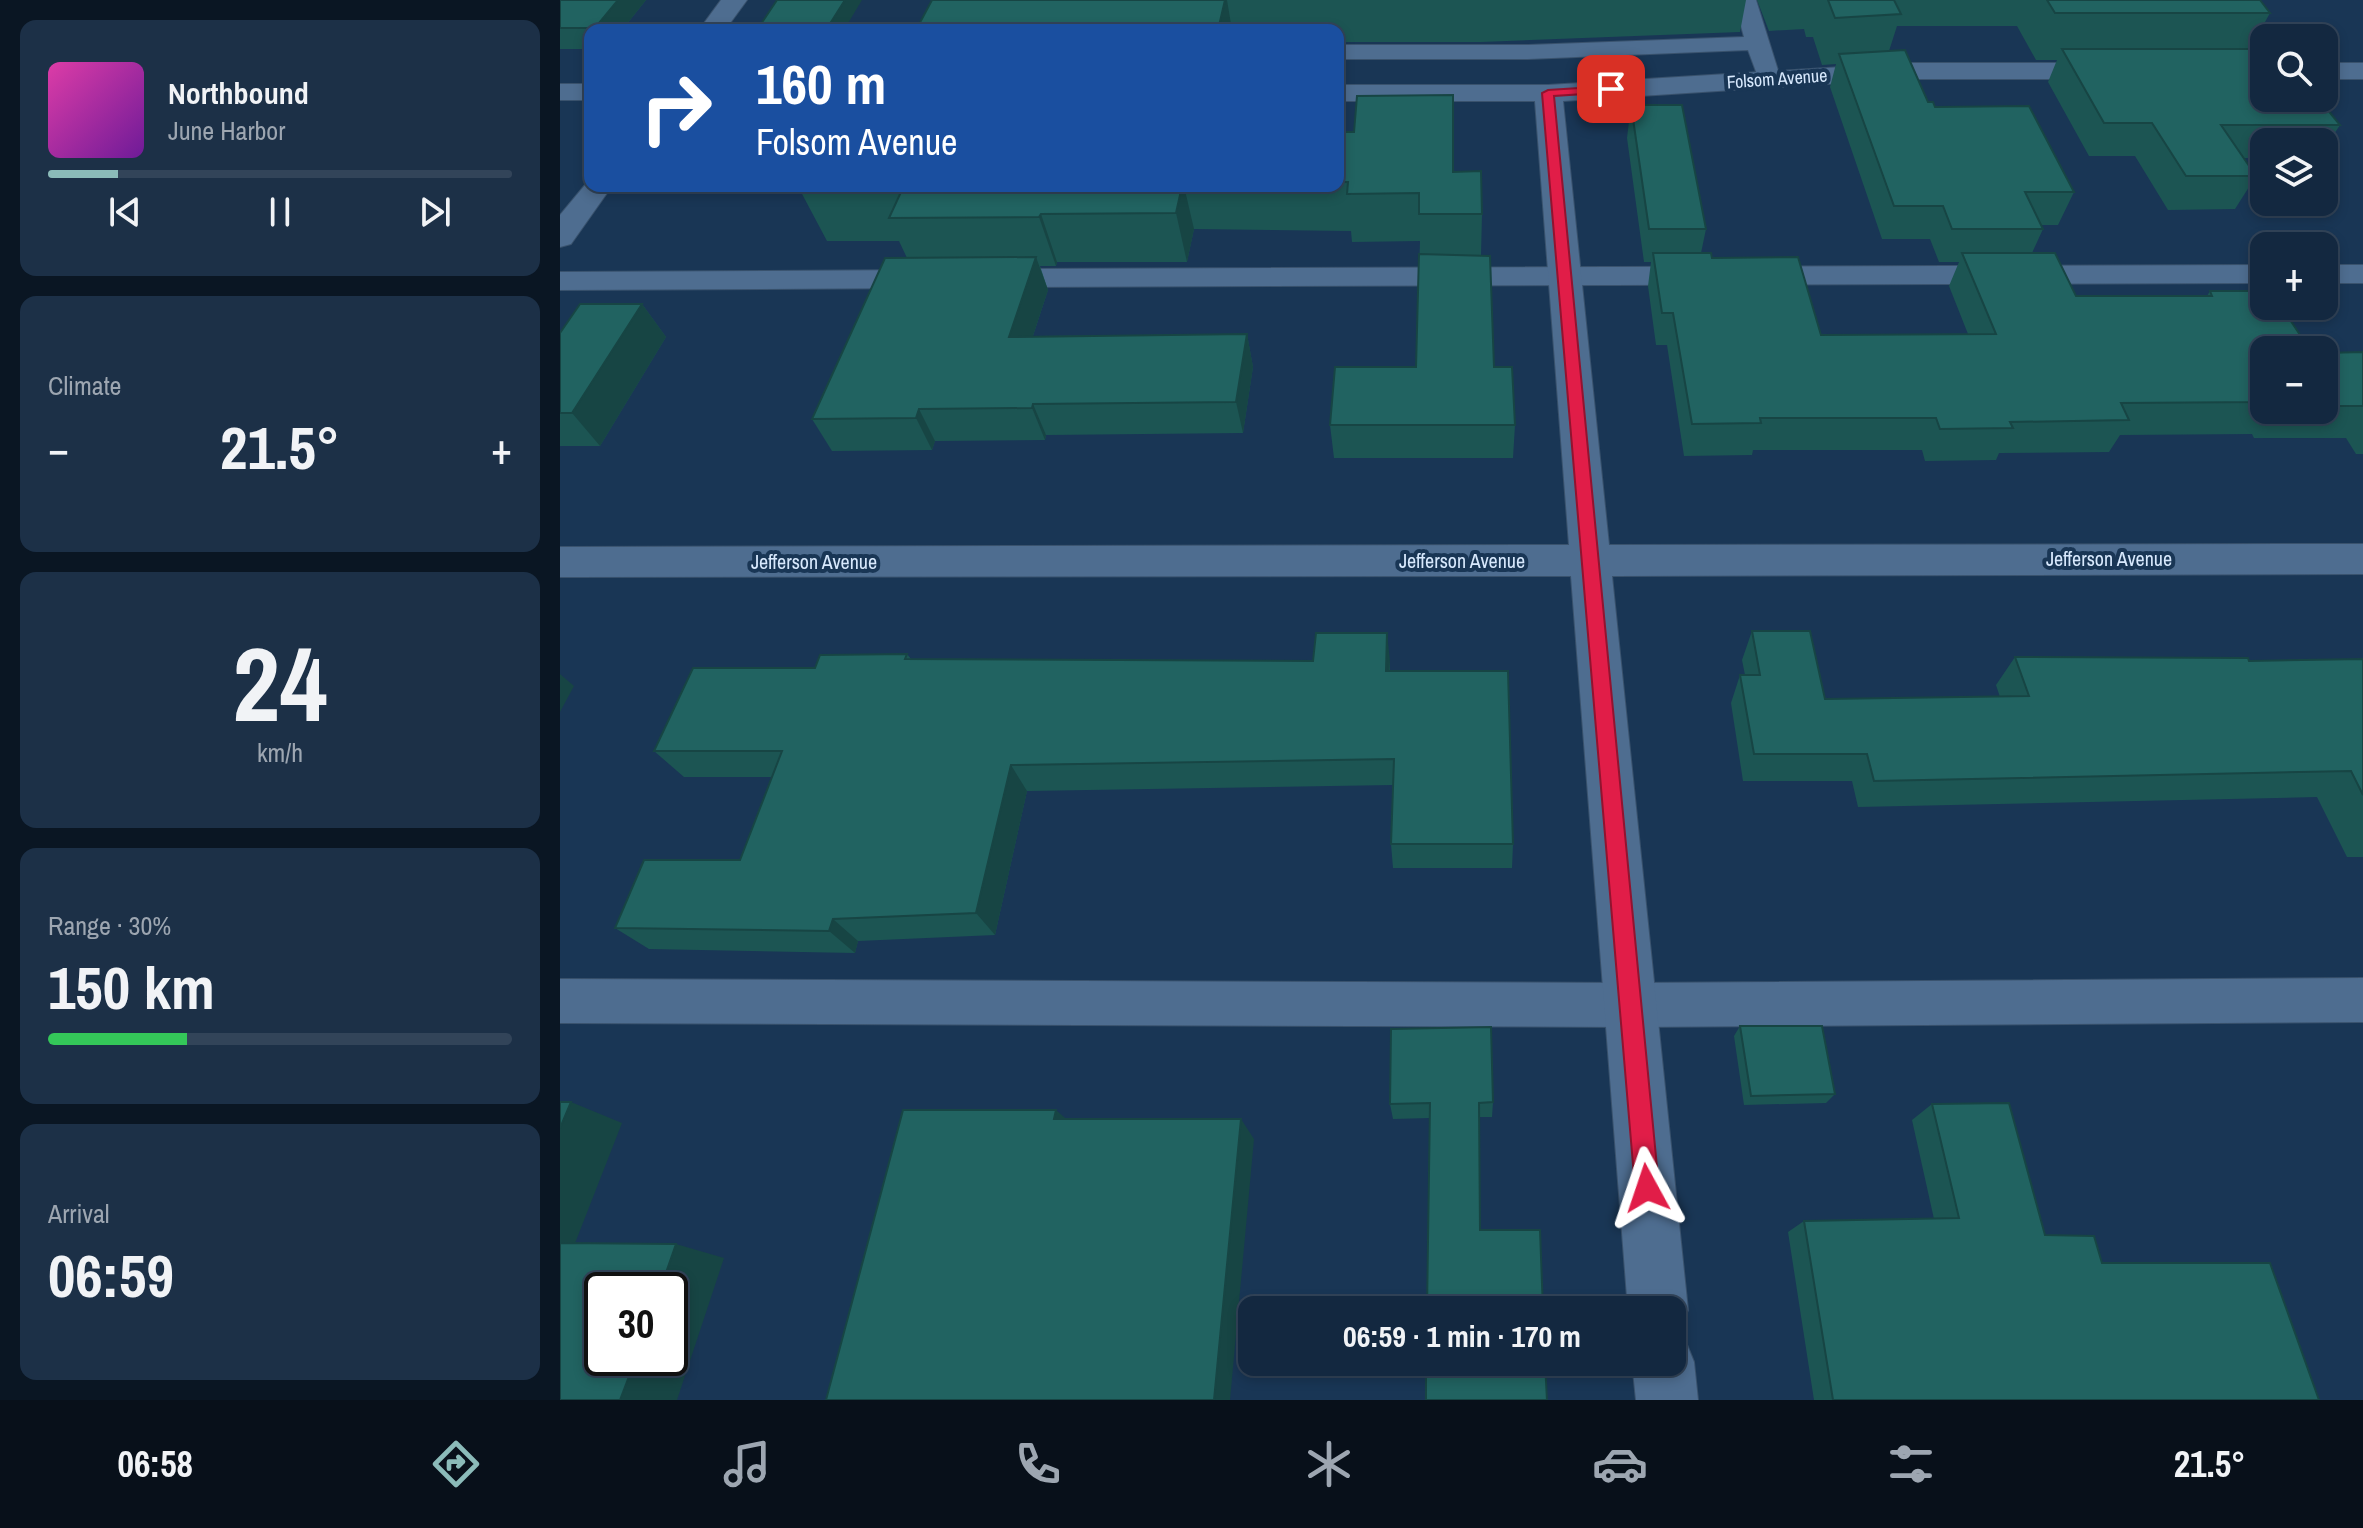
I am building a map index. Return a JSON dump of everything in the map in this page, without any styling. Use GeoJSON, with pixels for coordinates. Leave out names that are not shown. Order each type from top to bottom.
{"type":"FeatureCollection","features":[{"type":"Feature","properties":{"kind":"street"},"geometry":{"type":"LineString","coordinates":[[716,24],[734,0]]}},
{"type":"Feature","properties":{"kind":"street","name":"Folsom Avenue"},"geometry":{"type":"LineString","coordinates":[[1344,93],[1548,93],[1907,71],[2140,71]]}},
{"type":"Feature","properties":{"kind":"street"},"geometry":{"type":"LineString","coordinates":[[2338,71],[2363,71]]}},
{"type":"Feature","properties":{"kind":"street"},"geometry":{"type":"LineString","coordinates":[[560,92],[584,92]]}},
{"type":"Feature","properties":{"kind":"street"},"geometry":{"type":"LineString","coordinates":[[1548,93],[1657,1296]]}},
{"type":"Feature","properties":{"kind":"street"},"geometry":{"type":"LineString","coordinates":[[560,237],[593,192]]}},
{"type":"Feature","properties":{"kind":"street","name":"Jefferson Avenue"},"geometry":{"type":"LineString","coordinates":[[560,562],[2363,559]]}},
{"type":"Feature","properties":{"kind":"street"},"geometry":{"type":"LineString","coordinates":[[1664,1376],[1667,1400]]}},
{"type":"Feature","properties":{"kind":"lane"},"geometry":{"type":"LineString","coordinates":[[1745,0],[1769,80]]}},
{"type":"Feature","properties":{"kind":"lane"},"geometry":{"type":"LineString","coordinates":[[1344,52],[1528,52],[1757,43]]}},
{"type":"Feature","properties":{"kind":"lane"},"geometry":{"type":"LineString","coordinates":[[560,281],[1564,274],[2250,274]]}},
{"type":"Feature","properties":{"kind":"lane"},"geometry":{"type":"LineString","coordinates":[[2338,274],[2363,274]]}},
{"type":"Feature","properties":{"kind":"lane"},"geometry":{"type":"LineString","coordinates":[[560,1001],[1630,1005],[2363,1000]]}},
{"type":"Feature","properties":{"kind":"building"},"geometry":{"type":"Polygon","coordinates":[[[560,0],[618,0],[598,24],[584,24],[584,28],[560,28],[560,0]]]}},
{"type":"Feature","properties":{"kind":"building"},"geometry":{"type":"Polygon","coordinates":[[[777,0],[845,0],[830,24],[761,24],[777,0]]]}},
{"type":"Feature","properties":{"kind":"building"},"geometry":{"type":"Polygon","coordinates":[[[932,0],[1225,0],[1219,24],[919,24],[932,0]]]}},
{"type":"Feature","properties":{"kind":"building"},"geometry":{"type":"Polygon","coordinates":[[[1828,0],[1894,0],[1901,14],[1835,18],[1828,0]]]}},
{"type":"Feature","properties":{"kind":"building"},"geometry":{"type":"Polygon","coordinates":[[[2047,0],[2260,0],[2270,13],[2055,13],[2047,0]]]}},
{"type":"Feature","properties":{"kind":"building"},"geometry":{"type":"Polygon","coordinates":[[[2062,49],[2250,49],[2250,112],[2329,112],[2340,125],[2221,125],[2250,167],[2250,176],[2186,176],[2152,123],[2104,123],[2062,49]]]}},
{"type":"Feature","properties":{"kind":"building"},"geometry":{"type":"Polygon","coordinates":[[[1905,50],[1928,102],[1933,102],[1935,107],[2029,106],[2074,192],[2025,192],[2043,229],[1952,229],[1943,206],[1894,206],[1839,54],[1905,50]]]}},
{"type":"Feature","properties":{"kind":"building"},"geometry":{"type":"Polygon","coordinates":[[[1453,95],[1453,172],[1481,171],[1482,214],[1419,214],[1419,193],[1347,194],[1348,182],[1344,182],[1344,132],[1354,132],[1357,96],[1453,95]]]}},
{"type":"Feature","properties":{"kind":"building"},"geometry":{"type":"Polygon","coordinates":[[[1631,105],[1682,105],[1706,229],[1649,229],[1631,105]]]}},
{"type":"Feature","properties":{"kind":"building"},"geometry":{"type":"Polygon","coordinates":[[[901,192],[1181,192],[1176,213],[889,218],[901,192]]]}},
{"type":"Feature","properties":{"kind":"building"},"geometry":{"type":"Polygon","coordinates":[[[1653,253],[1711,253],[1712,258],[1798,257],[1821,335],[1996,334],[1962,253],[2055,253],[2076,296],[2212,296],[2210,291],[2250,291],[2250,320],[2290,320],[2301,336],[2250,336],[2250,402],[2121,403],[2129,420],[2010,422],[2013,428],[1940,429],[1936,418],[1760,418],[1761,423],[1692,424],[1673,313],[1662,313],[1653,253]]]}},
{"type":"Feature","properties":{"kind":"building"},"geometry":{"type":"Polygon","coordinates":[[[1419,254],[1490,256],[1494,367],[1512,367],[1515,425],[1330,425],[1335,367],[1416,367],[1419,254]]]}},
{"type":"Feature","properties":{"kind":"building"},"geometry":{"type":"Polygon","coordinates":[[[1036,257],[1009,337],[1247,334],[1236,402],[1033,404],[1032,408],[919,409],[916,418],[812,419],[885,258],[1036,257]]]}},
{"type":"Feature","properties":{"kind":"building"},"geometry":{"type":"Polygon","coordinates":[[[580,304],[642,304],[572,413],[560,413],[560,333],[580,304]]]}},
{"type":"Feature","properties":{"kind":"building"},"geometry":{"type":"Polygon","coordinates":[[[2363,352],[2363,406],[2338,406],[2338,353],[2363,352]]]}},
{"type":"Feature","properties":{"kind":"building"},"geometry":{"type":"Polygon","coordinates":[[[1752,631],[1810,631],[1825,699],[2029,696],[2015,657],[2248,658],[2249,661],[2363,659],[2363,795],[2351,771],[1874,781],[1867,754],[1754,754],[1740,675],[1760,675],[1752,631]]]}},
{"type":"Feature","properties":{"kind":"building"},"geometry":{"type":"Polygon","coordinates":[[[1316,633],[1387,633],[1386,671],[1508,671],[1513,844],[1391,844],[1394,759],[1011,765],[976,913],[833,919],[829,931],[615,928],[644,860],[740,860],[782,751],[654,751],[693,668],[815,668],[820,655],[907,654],[905,659],[1313,661],[1316,633]]]}},
{"type":"Feature","properties":{"kind":"building"},"geometry":{"type":"Polygon","coordinates":[[[1740,1026],[1822,1026],[1835,1094],[1751,1096],[1740,1026]]]}},
{"type":"Feature","properties":{"kind":"building"},"geometry":{"type":"Polygon","coordinates":[[[1491,1027],[1493,1102],[1479,1103],[1480,1230],[1540,1230],[1542,1296],[1427,1296],[1430,1103],[1390,1104],[1391,1029],[1491,1027]]]}},
{"type":"Feature","properties":{"kind":"building"},"geometry":{"type":"Polygon","coordinates":[[[560,1102],[571,1102],[560,1128],[560,1102]]]}},
{"type":"Feature","properties":{"kind":"building"},"geometry":{"type":"Polygon","coordinates":[[[2009,1103],[2045,1235],[2094,1236],[2102,1263],[2270,1263],[2319,1400],[1833,1400],[1804,1221],[1959,1218],[1932,1104],[2009,1103]]]}},
{"type":"Feature","properties":{"kind":"building"},"geometry":{"type":"Polygon","coordinates":[[[903,1110],[1056,1110],[1054,1119],[1241,1119],[1214,1400],[826,1400],[903,1110]]]}},
{"type":"Feature","properties":{"kind":"building"},"geometry":{"type":"Polygon","coordinates":[[[560,1243],[676,1244],[666,1272],[584,1272],[584,1376],[629,1376],[620,1400],[560,1400],[560,1243]]]}},
{"type":"Feature","properties":{"kind":"building"},"geometry":{"type":"Polygon","coordinates":[[[1426,1376],[1546,1376],[1547,1400],[1426,1400],[1426,1376]]]}},
{"type":"Feature","properties":{"kind":"route"},"geometry":{"type":"LineString","coordinates":[[1611,89],[1548,93],[1647,1188]]}}]}
